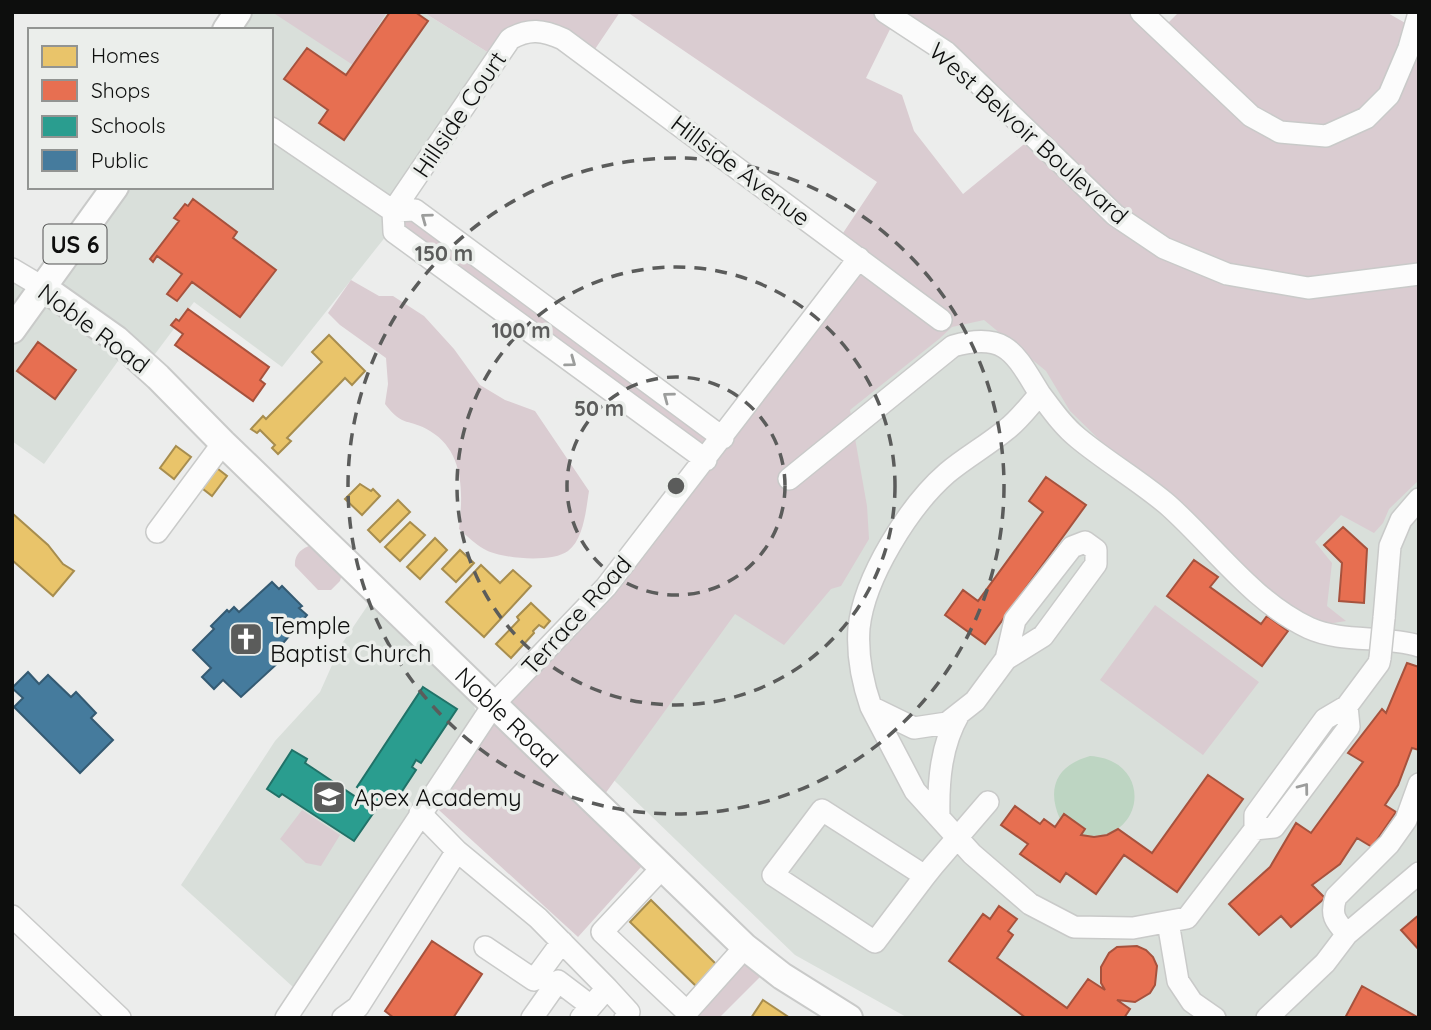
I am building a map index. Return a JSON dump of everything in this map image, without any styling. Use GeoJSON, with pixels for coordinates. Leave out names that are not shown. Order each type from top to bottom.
{"type":"FeatureCollection","features":[{"type":"Feature","properties":{"kind":"main road"},"geometry":{"type":"LineString","coordinates":[[227,28],[238,12]]}},
{"type":"Feature","properties":{"kind":"main road","name":"US 6"},"geometry":{"type":"LineString","coordinates":[[12,330],[113,189]]}},
{"type":"Feature","properties":{"kind":"main road","name":"Noble Road"},"geometry":{"type":"LineString","coordinates":[[44,288],[116,339],[158,377],[745,947],[840,1016]]}},
{"type":"Feature","properties":{"kind":"street","name":"West Belvoir Boulevard"},"geometry":{"type":"LineString","coordinates":[[886,12],[946,52],[1115,215],[1164,248],[1227,274],[1308,288],[1419,274]]}},
{"type":"Feature","properties":{"kind":"street"},"geometry":{"type":"LineString","coordinates":[[1141,12],[1251,116],[1280,132],[1326,136],[1366,118],[1389,95],[1409,48],[1419,13]]}},
{"type":"Feature","properties":{"kind":"street","name":"Hillside Court"},"geometry":{"type":"LineString","coordinates":[[393,211],[510,39],[522,32],[536,30]]}},
{"type":"Feature","properties":{"kind":"street","name":"Hillside Avenue"},"geometry":{"type":"LineString","coordinates":[[536,30],[563,39],[941,320]]}},
{"type":"Feature","properties":{"kind":"street"},"geometry":{"type":"LineString","coordinates":[[273,129],[393,211],[415,210],[723,438]]}},
{"type":"Feature","properties":{"kind":"street"},"geometry":{"type":"LineString","coordinates":[[393,211],[394,232],[706,460]]}},
{"type":"Feature","properties":{"kind":"street","name":"Terrace Road"},"geometry":{"type":"LineString","coordinates":[[286,1018],[494,704],[606,587],[859,258]]}},
{"type":"Feature","properties":{"kind":"street","name":"Noble Road"},"geometry":{"type":"LineString","coordinates":[[12,269],[44,288]]}},
{"type":"Feature","properties":{"kind":"street"},"geometry":{"type":"LineString","coordinates":[[531,333],[549,309]]}},
{"type":"Feature","properties":{"kind":"street"},"geometry":{"type":"LineString","coordinates":[[789,478],[953,346],[973,340],[996,343],[1015,353],[1040,394],[1076,437],[1166,503],[1255,591],[1273,605],[1309,628],[1343,636],[1390,639],[1419,646]]}},
{"type":"Feature","properties":{"kind":"street"},"geometry":{"type":"LineString","coordinates":[[1040,394],[1007,429],[946,474],[923,498],[903,525],[869,586],[859,628],[860,677],[871,707],[915,791],[972,854],[1030,904],[1074,927],[1133,928],[1187,918],[1255,829],[1274,827],[1349,727],[1348,706],[1379,663],[1391,545],[1401,520],[1419,499]]}},
{"type":"Feature","properties":{"kind":"street"},"geometry":{"type":"LineString","coordinates":[[157,532],[223,443]]}},
{"type":"Feature","properties":{"kind":"street"},"geometry":{"type":"LineString","coordinates":[[871,707],[914,728],[947,723],[975,701],[1006,659],[1042,636],[1096,564],[1096,550],[1085,542],[1072,547],[1015,620],[1006,659]]}},
{"type":"Feature","properties":{"kind":"street"},"geometry":{"type":"LineString","coordinates":[[939,817],[938,785],[951,728],[960,713]]}},
{"type":"Feature","properties":{"kind":"street"},"geometry":{"type":"LineString","coordinates":[[1347,934],[1333,919],[1332,908],[1336,897],[1389,844],[1406,820],[1419,784]]}},
{"type":"Feature","properties":{"kind":"street"},"geometry":{"type":"LineString","coordinates":[[925,876],[822,810],[773,875],[875,942],[925,876],[988,802]]}},
{"type":"Feature","properties":{"kind":"street"},"geometry":{"type":"LineString","coordinates":[[420,814],[457,851],[538,918],[629,1012],[625,1018]]}},
{"type":"Feature","properties":{"kind":"street"},"geometry":{"type":"LineString","coordinates":[[343,1018],[358,1007],[457,851]]}},
{"type":"Feature","properties":{"kind":"street"},"geometry":{"type":"LineString","coordinates":[[662,868],[602,932],[687,1012],[745,947]]}},
{"type":"Feature","properties":{"kind":"street"},"geometry":{"type":"LineString","coordinates":[[1267,1018],[1325,963],[1347,934],[1419,873]]}},
{"type":"Feature","properties":{"kind":"street"},"geometry":{"type":"LineString","coordinates":[[12,916],[120,1018]]}},
{"type":"Feature","properties":{"kind":"street"},"geometry":{"type":"LineString","coordinates":[[1168,922],[1178,981],[1192,1002],[1215,1018]]}},
{"type":"Feature","properties":{"kind":"street"},"geometry":{"type":"LineString","coordinates":[[485,947],[534,979],[562,942]]}},
{"type":"Feature","properties":{"kind":"street"},"geometry":{"type":"LineString","coordinates":[[532,1018],[558,981],[586,1012],[607,988]]}},
{"type":"Feature","properties":{"kind":"shaded area"},"geometry":{"type":"Polygon","coordinates":[[[238,12],[423,12],[497,58],[394,226],[282,367],[194,302],[146,366],[126,350],[44,464],[12,441],[12,269],[44,287],[114,189],[273,189],[273,28],[227,28],[238,12]]]}},
{"type":"Feature","properties":{"kind":"shaded area"},"geometry":{"type":"Polygon","coordinates":[[[387,12],[353,65],[275,14],[387,12]]]}},
{"type":"Feature","properties":{"kind":"shaded area"},"geometry":{"type":"Polygon","coordinates":[[[423,12],[620,12],[589,58],[536,30],[497,58],[423,12]]]}},
{"type":"Feature","properties":{"kind":"shaded area"},"geometry":{"type":"Polygon","coordinates":[[[627,12],[1141,12],[1161,30],[1179,12],[1386,12],[1414,28],[1419,13],[1419,480],[1389,509],[1383,523],[1374,533],[1341,515],[1315,542],[1332,563],[1327,606],[1346,621],[1327,624],[1306,617],[1264,592],[1211,532],[1165,489],[1116,456],[1070,411],[1046,371],[984,320],[952,327],[850,410],[867,506],[869,539],[841,586],[831,589],[784,645],[735,614],[597,805],[650,857],[578,937],[429,801],[706,460],[394,232],[393,211],[415,210],[723,437],[859,259],[837,242],[877,182],[627,12]],[[895,19],[866,78],[902,95],[914,131],[963,194],[1034,136],[895,19]]]}},
{"type":"Feature","properties":{"kind":"shaded area"},"geometry":{"type":"Polygon","coordinates":[[[1022,255],[1419,345],[1419,1018],[908,1018],[795,955],[531,700],[861,288],[1022,255]]]}},
{"type":"Feature","properties":{"kind":"shaded area"},"geometry":{"type":"Polygon","coordinates":[[[351,280],[379,296],[393,296],[424,316],[454,349],[480,385],[505,400],[535,411],[589,491],[581,531],[568,551],[539,558],[502,555],[481,547],[459,529],[461,488],[456,462],[450,450],[430,431],[402,420],[391,412],[385,404],[388,384],[386,358],[340,325],[328,313],[351,280]]]}},
{"type":"Feature","properties":{"kind":"shaded area"},"geometry":{"type":"Polygon","coordinates":[[[312,545],[342,574],[340,581],[331,590],[318,590],[295,566],[299,553],[312,545]]]}},
{"type":"Feature","properties":{"kind":"shaded area","name":"Apex Academy"},"geometry":{"type":"Polygon","coordinates":[[[370,602],[473,703],[476,713],[293,987],[181,885],[275,741],[320,692],[341,645],[370,602]]]}},
{"type":"Feature","properties":{"kind":"shaded area"},"geometry":{"type":"Polygon","coordinates":[[[1155,605],[1259,682],[1203,755],[1100,680],[1155,605]]]}},
{"type":"Feature","properties":{"kind":"shaded area"},"geometry":{"type":"Polygon","coordinates":[[[1090,756],[1111,761],[1125,772],[1133,786],[1134,801],[1129,816],[1119,828],[1102,835],[1081,835],[1085,829],[1064,814],[1060,819],[1054,797],[1057,779],[1062,772],[1069,765],[1090,756]]]}},
{"type":"Feature","properties":{"kind":"shaded area"},"geometry":{"type":"Polygon","coordinates":[[[302,810],[340,835],[321,866],[306,863],[280,839],[302,810]]]}},
{"type":"Feature","properties":{"kind":"shaded area"},"geometry":{"type":"Polygon","coordinates":[[[745,947],[770,967],[719,1018],[681,1018],[745,947]]]}},
{"type":"Feature","properties":{"kind":"building: Homes"},"geometry":{"type":"Polygon","coordinates":[[[329,335],[365,371],[352,385],[345,378],[287,438],[291,441],[278,454],[272,448],[275,445],[260,430],[257,433],[251,429],[263,416],[266,419],[322,362],[312,352],[329,335]]]}},
{"type":"Feature","properties":{"kind":"building: Homes"},"geometry":{"type":"Polygon","coordinates":[[[176,446],[191,457],[174,479],[160,468],[176,446]]]}},
{"type":"Feature","properties":{"kind":"building: Homes"},"geometry":{"type":"Polygon","coordinates":[[[213,465],[227,476],[212,496],[198,485],[213,465]]]}},
{"type":"Feature","properties":{"kind":"building: Homes"},"geometry":{"type":"Polygon","coordinates":[[[360,484],[371,491],[373,489],[380,496],[362,515],[345,499],[360,484]]]}},
{"type":"Feature","properties":{"kind":"building: Homes"},"geometry":{"type":"Polygon","coordinates":[[[398,500],[410,512],[380,542],[368,530],[398,500]]]}},
{"type":"Feature","properties":{"kind":"building: Homes"},"geometry":{"type":"Polygon","coordinates":[[[12,513],[48,545],[63,564],[74,571],[53,596],[12,560],[12,513]]]}},
{"type":"Feature","properties":{"kind":"building: Homes"},"geometry":{"type":"Polygon","coordinates":[[[410,522],[425,535],[400,561],[385,547],[410,522]]]}},
{"type":"Feature","properties":{"kind":"building: Homes"},"geometry":{"type":"Polygon","coordinates":[[[435,538],[447,550],[420,579],[407,567],[435,538]]]}},
{"type":"Feature","properties":{"kind":"building: Homes"},"geometry":{"type":"Polygon","coordinates":[[[460,550],[474,563],[456,582],[442,569],[460,550]]]}},
{"type":"Feature","properties":{"kind":"building: Homes"},"geometry":{"type":"Polygon","coordinates":[[[481,565],[500,583],[513,570],[531,586],[484,637],[446,602],[481,565]]]}},
{"type":"Feature","properties":{"kind":"building: Homes"},"geometry":{"type":"Polygon","coordinates":[[[531,603],[550,621],[544,628],[539,625],[511,658],[496,644],[531,603]]]}},
{"type":"Feature","properties":{"kind":"building: Homes"},"geometry":{"type":"Polygon","coordinates":[[[651,900],[718,966],[697,987],[630,922],[651,900]]]}},
{"type":"Feature","properties":{"kind":"building: Homes"},"geometry":{"type":"Polygon","coordinates":[[[763,1000],[790,1018],[751,1018],[763,1000]]]}},
{"type":"Feature","properties":{"kind":"building: Shops"},"geometry":{"type":"Polygon","coordinates":[[[390,12],[415,12],[428,21],[344,140],[319,123],[328,110],[284,79],[307,48],[346,75],[390,12]]]}},
{"type":"Feature","properties":{"kind":"building: Shops"},"geometry":{"type":"Polygon","coordinates":[[[193,199],[237,232],[233,238],[276,270],[240,317],[192,282],[177,301],[167,294],[182,274],[157,256],[153,262],[150,259],[179,221],[174,218],[185,204],[188,206],[193,199]]]}},
{"type":"Feature","properties":{"kind":"building: Shops"},"geometry":{"type":"Polygon","coordinates":[[[188,309],[269,367],[260,380],[265,384],[253,401],[175,345],[183,334],[171,325],[176,319],[179,321],[188,309]]]}},
{"type":"Feature","properties":{"kind":"building: Shops"},"geometry":{"type":"Polygon","coordinates":[[[38,342],[76,370],[55,399],[17,371],[38,342]]]}},
{"type":"Feature","properties":{"kind":"building: Shops"},"geometry":{"type":"Polygon","coordinates":[[[1046,477],[1086,505],[985,644],[945,615],[963,590],[978,601],[1043,512],[1029,501],[1046,477]]]}},
{"type":"Feature","properties":{"kind":"building: Shops"},"geometry":{"type":"Polygon","coordinates":[[[1343,527],[1367,549],[1364,603],[1339,601],[1342,563],[1324,545],[1343,527]]]}},
{"type":"Feature","properties":{"kind":"building: Shops"},"geometry":{"type":"Polygon","coordinates":[[[1194,560],[1218,577],[1210,587],[1261,624],[1267,616],[1288,631],[1262,666],[1167,596],[1194,560]]]}},
{"type":"Feature","properties":{"kind":"building: Shops"},"geometry":{"type":"Polygon","coordinates":[[[1407,663],[1419,667],[1419,750],[1412,748],[1398,785],[1385,805],[1396,812],[1372,847],[1357,838],[1340,864],[1312,885],[1325,898],[1291,927],[1281,916],[1259,935],[1229,904],[1270,867],[1296,823],[1311,833],[1363,762],[1348,753],[1382,709],[1386,713],[1407,663]]]}},
{"type":"Feature","properties":{"kind":"building: Shops"},"geometry":{"type":"Polygon","coordinates":[[[1208,775],[1243,799],[1177,892],[1124,855],[1096,894],[1066,873],[1060,882],[1020,854],[1028,844],[1001,825],[1015,806],[1040,824],[1044,819],[1055,827],[1064,814],[1085,829],[1081,835],[1107,835],[1118,829],[1152,853],[1208,775]]]}},
{"type":"Feature","properties":{"kind":"building: Shops"},"geometry":{"type":"Polygon","coordinates":[[[999,906],[1017,919],[1008,931],[1013,935],[997,958],[1067,1008],[1088,979],[1105,990],[1101,983],[1101,967],[1109,953],[1117,947],[1137,946],[1153,957],[1157,966],[1155,985],[1150,993],[1135,1002],[1117,1000],[1130,1009],[1124,1018],[1026,1018],[949,961],[983,914],[990,919],[999,906]]]}},
{"type":"Feature","properties":{"kind":"building: Shops"},"geometry":{"type":"Polygon","coordinates":[[[1419,915],[1419,950],[1401,930],[1419,915]]]}},
{"type":"Feature","properties":{"kind":"building: Shops"},"geometry":{"type":"Polygon","coordinates":[[[432,941],[482,974],[453,1018],[394,1018],[385,1011],[432,941]]]}},
{"type":"Feature","properties":{"kind":"building: Shops"},"geometry":{"type":"Polygon","coordinates":[[[1362,986],[1419,1018],[1345,1018],[1362,986]]]}},
{"type":"Feature","properties":{"kind":"building: Schools"},"geometry":{"type":"Polygon","coordinates":[[[423,687],[457,709],[421,763],[416,760],[412,767],[416,770],[391,808],[381,802],[354,841],[282,794],[279,797],[267,789],[292,750],[307,759],[305,763],[365,803],[370,795],[357,787],[423,687]]]}},
{"type":"Feature","properties":{"kind":"building: Public","name":"Temple Baptist Church"},"geometry":{"type":"Polygon","coordinates":[[[272,582],[279,589],[282,586],[307,615],[278,649],[283,654],[278,659],[280,661],[241,697],[223,680],[214,689],[202,677],[211,668],[193,650],[214,629],[211,626],[227,610],[229,612],[234,607],[239,612],[272,582]]]}},
{"type":"Feature","properties":{"kind":"building: Public"},"geometry":{"type":"Polygon","coordinates":[[[28,672],[39,684],[48,675],[71,697],[76,692],[96,713],[91,718],[113,740],[80,773],[14,707],[23,698],[12,688],[28,672]]]}},
{"type":"Feature","properties":{"kind":"place","name":"Temple Baptist Church"},"geometry":{"type":"Point","coordinates":[246,639]}},
{"type":"Feature","properties":{"kind":"place","name":"Apex Academy"},"geometry":{"type":"Point","coordinates":[329,797]}}]}
